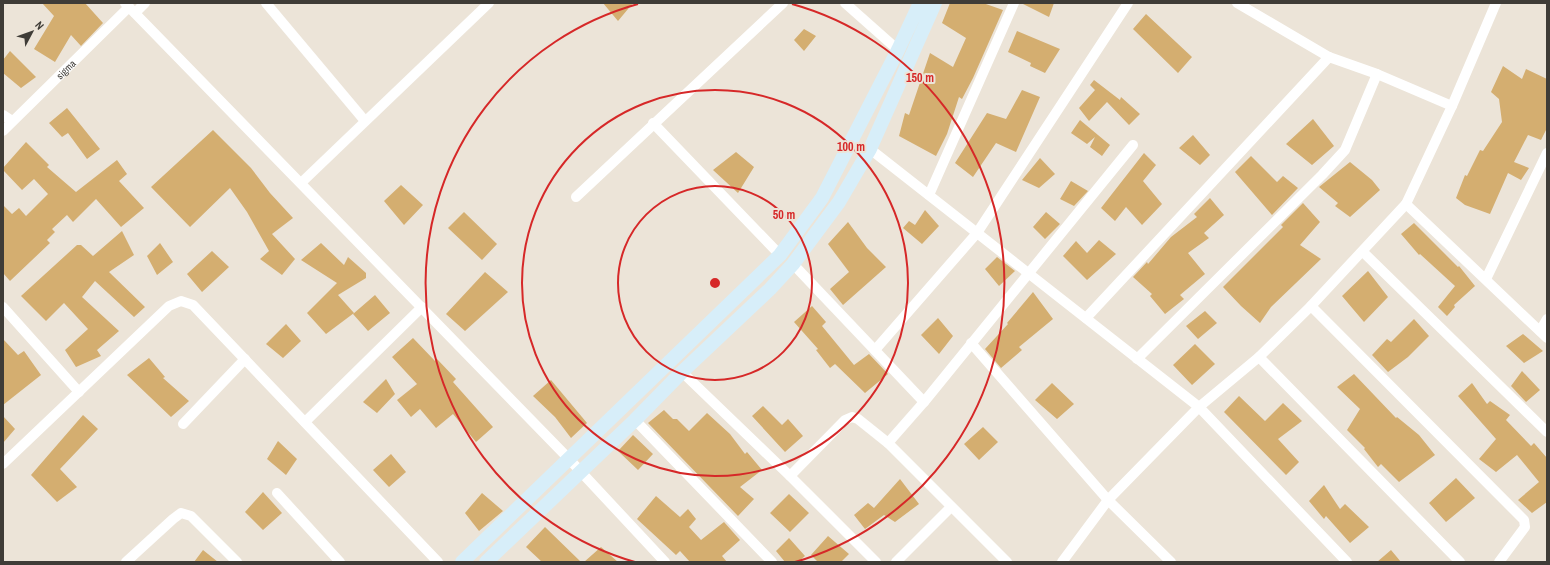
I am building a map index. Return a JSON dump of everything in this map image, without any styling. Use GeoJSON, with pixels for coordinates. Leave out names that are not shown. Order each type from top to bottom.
{"type":"FeatureCollection","features":[{"type":"Feature","properties":{"kind":"street","name":"sigma"},"geometry":{"type":"LineString","coordinates":[[3,131],[130,8],[145,3]]}},
{"type":"Feature","properties":{"kind":"street"},"geometry":{"type":"LineString","coordinates":[[266,3],[365,122]]}},
{"type":"Feature","properties":{"kind":"street"},"geometry":{"type":"LineString","coordinates":[[301,183],[489,3]]}},
{"type":"Feature","properties":{"kind":"street"},"geometry":{"type":"LineString","coordinates":[[576,197],[653,123],[783,3]]}},
{"type":"Feature","properties":{"kind":"street"},"geometry":{"type":"LineString","coordinates":[[845,3],[898,50]]}},
{"type":"Feature","properties":{"kind":"street"},"geometry":{"type":"LineString","coordinates":[[462,562],[780,255],[822,198],[898,50],[920,3]]}},
{"type":"Feature","properties":{"kind":"street"},"geometry":{"type":"LineString","coordinates":[[486,562],[770,289],[793,264],[839,202],[870,149],[935,3]]}},
{"type":"Feature","properties":{"kind":"street"},"geometry":{"type":"LineString","coordinates":[[929,195],[1014,3]]}},
{"type":"Feature","properties":{"kind":"street"},"geometry":{"type":"LineString","coordinates":[[875,350],[977,233],[1128,3]]}},
{"type":"Feature","properties":{"kind":"street"},"geometry":{"type":"LineString","coordinates":[[1236,3],[1329,56],[1377,74],[1452,106]]}},
{"type":"Feature","properties":{"kind":"street"},"geometry":{"type":"LineString","coordinates":[[1062,562],[1108,500],[1199,407],[1259,357],[1311,306],[1363,252],[1406,204],[1452,106],[1496,3]]}},
{"type":"Feature","properties":{"kind":"street"},"geometry":{"type":"LineString","coordinates":[[130,8],[581,471],[665,562]]}},
{"type":"Feature","properties":{"kind":"street"},"geometry":{"type":"LineString","coordinates":[[1086,318],[1329,56]]}},
{"type":"Feature","properties":{"kind":"street"},"geometry":{"type":"LineString","coordinates":[[1137,359],[1345,150],[1377,74]]}},
{"type":"Feature","properties":{"kind":"street"},"geometry":{"type":"LineString","coordinates":[[3,115],[12,121]]}},
{"type":"Feature","properties":{"kind":"street"},"geometry":{"type":"LineString","coordinates":[[653,123],[780,255]]}},
{"type":"Feature","properties":{"kind":"street"},"geometry":{"type":"LineString","coordinates":[[888,443],[924,402],[1133,145]]}},
{"type":"Feature","properties":{"kind":"street"},"geometry":{"type":"LineString","coordinates":[[870,149],[1199,407],[1347,562]]}},
{"type":"Feature","properties":{"kind":"street"},"geometry":{"type":"LineString","coordinates":[[1486,280],[1547,153]]}},
{"type":"Feature","properties":{"kind":"street"},"geometry":{"type":"LineString","coordinates":[[1406,204],[1544,334]]}},
{"type":"Feature","properties":{"kind":"street"},"geometry":{"type":"LineString","coordinates":[[1363,252],[1547,432]]}},
{"type":"Feature","properties":{"kind":"street"},"geometry":{"type":"LineString","coordinates":[[793,264],[924,402]]}},
{"type":"Feature","properties":{"kind":"street"},"geometry":{"type":"LineString","coordinates":[[3,464],[169,306],[181,301],[193,305],[438,562]]}},
{"type":"Feature","properties":{"kind":"street"},"geometry":{"type":"LineString","coordinates":[[1311,306],[1524,520],[1525,527],[1499,562]]}},
{"type":"Feature","properties":{"kind":"street"},"geometry":{"type":"LineString","coordinates":[[3,307],[79,392]]}},
{"type":"Feature","properties":{"kind":"street"},"geometry":{"type":"LineString","coordinates":[[304,422],[422,307]]}},
{"type":"Feature","properties":{"kind":"street"},"geometry":{"type":"LineString","coordinates":[[1544,334],[1547,319]]}},
{"type":"Feature","properties":{"kind":"street"},"geometry":{"type":"LineString","coordinates":[[971,343],[1108,500],[1170,562]]}},
{"type":"Feature","properties":{"kind":"street"},"geometry":{"type":"LineString","coordinates":[[1259,357],[1460,562]]}},
{"type":"Feature","properties":{"kind":"street"},"geometry":{"type":"LineString","coordinates":[[183,424],[245,359]]}},
{"type":"Feature","properties":{"kind":"street"},"geometry":{"type":"LineString","coordinates":[[682,372],[790,476],[876,562]]}},
{"type":"Feature","properties":{"kind":"street"},"geometry":{"type":"LineString","coordinates":[[790,476],[845,420],[852,417],[858,418],[888,443],[1007,562]]}},
{"type":"Feature","properties":{"kind":"street"},"geometry":{"type":"LineString","coordinates":[[635,420],[772,562]]}},
{"type":"Feature","properties":{"kind":"street"},"geometry":{"type":"LineString","coordinates":[[277,493],[340,562]]}},
{"type":"Feature","properties":{"kind":"street"},"geometry":{"type":"LineString","coordinates":[[896,562],[951,507]]}},
{"type":"Feature","properties":{"kind":"street"},"geometry":{"type":"LineString","coordinates":[[126,562],[173,518],[181,513],[191,516],[237,562]]}},
{"type":"Feature","properties":{"kind":"building"},"geometry":{"type":"Polygon","coordinates":[[[42,3],[85,3],[103,23],[81,46],[71,35],[55,62],[34,49],[54,16],[42,3]]]}},
{"type":"Feature","properties":{"kind":"building"},"geometry":{"type":"Polygon","coordinates":[[[603,3],[633,3],[618,21],[603,3]]]}},
{"type":"Feature","properties":{"kind":"building"},"geometry":{"type":"Polygon","coordinates":[[[950,3],[983,3],[1003,10],[973,78],[962,99],[959,97],[947,134],[936,156],[899,136],[905,113],[909,115],[930,53],[953,67],[966,38],[942,23],[950,3]]]}},
{"type":"Feature","properties":{"kind":"building"},"geometry":{"type":"Polygon","coordinates":[[[1021,3],[1054,3],[1049,17],[1021,3]]]}},
{"type":"Feature","properties":{"kind":"building"},"geometry":{"type":"Polygon","coordinates":[[[1146,14],[1192,57],[1178,73],[1133,29],[1146,14]]]}},
{"type":"Feature","properties":{"kind":"building"},"geometry":{"type":"Polygon","coordinates":[[[804,29],[816,36],[804,51],[794,40],[804,29]]]}},
{"type":"Feature","properties":{"kind":"building"},"geometry":{"type":"Polygon","coordinates":[[[1017,31],[1060,49],[1045,73],[1030,66],[1031,63],[1008,52],[1017,31]]]}},
{"type":"Feature","properties":{"kind":"building"},"geometry":{"type":"Polygon","coordinates":[[[10,51],[36,77],[21,88],[3,73],[3,60],[10,51]]]}},
{"type":"Feature","properties":{"kind":"building"},"geometry":{"type":"Polygon","coordinates":[[[1503,66],[1522,79],[1526,69],[1547,79],[1547,128],[1541,140],[1528,135],[1514,162],[1529,168],[1521,180],[1508,173],[1490,214],[1465,205],[1456,198],[1465,175],[1467,176],[1480,150],[1483,151],[1502,122],[1499,99],[1491,92],[1503,66]]]}},
{"type":"Feature","properties":{"kind":"building"},"geometry":{"type":"Polygon","coordinates":[[[1094,80],[1120,100],[1121,97],[1140,114],[1129,125],[1107,102],[1089,121],[1079,108],[1095,90],[1090,85],[1094,80]]]}},
{"type":"Feature","properties":{"kind":"building"},"geometry":{"type":"Polygon","coordinates":[[[1022,90],[1040,97],[1016,152],[996,143],[973,177],[955,163],[987,113],[1006,119],[1022,90]]]}},
{"type":"Feature","properties":{"kind":"building"},"geometry":{"type":"Polygon","coordinates":[[[67,108],[100,149],[87,159],[68,133],[62,137],[49,123],[67,108]]]}},
{"type":"Feature","properties":{"kind":"building"},"geometry":{"type":"Polygon","coordinates":[[[1313,119],[1334,146],[1312,165],[1286,144],[1313,119]]]}},
{"type":"Feature","properties":{"kind":"building"},"geometry":{"type":"Polygon","coordinates":[[[1080,120],[1110,145],[1102,156],[1090,147],[1095,137],[1087,144],[1071,133],[1080,120]]]}},
{"type":"Feature","properties":{"kind":"building"},"geometry":{"type":"Polygon","coordinates":[[[213,130],[251,168],[270,193],[293,218],[272,234],[295,259],[282,275],[260,259],[269,251],[247,212],[230,188],[190,227],[151,187],[213,130]]]}},
{"type":"Feature","properties":{"kind":"building"},"geometry":{"type":"Polygon","coordinates":[[[1193,135],[1210,155],[1200,165],[1179,148],[1193,135]]]}},
{"type":"Feature","properties":{"kind":"building"},"geometry":{"type":"Polygon","coordinates":[[[26,142],[49,165],[47,167],[76,192],[117,160],[127,174],[119,181],[144,208],[121,227],[96,199],[73,222],[67,215],[52,229],[55,232],[47,240],[50,243],[10,281],[3,273],[3,205],[12,214],[19,208],[26,216],[48,194],[34,179],[22,190],[3,170],[3,168],[26,142]]]}},
{"type":"Feature","properties":{"kind":"building"},"geometry":{"type":"Polygon","coordinates":[[[736,152],[754,167],[738,193],[713,170],[736,152]]]}},
{"type":"Feature","properties":{"kind":"building"},"geometry":{"type":"Polygon","coordinates":[[[1144,153],[1156,165],[1143,181],[1162,204],[1142,225],[1126,207],[1115,221],[1101,208],[1144,153]]]}},
{"type":"Feature","properties":{"kind":"building"},"geometry":{"type":"Polygon","coordinates":[[[1251,156],[1277,182],[1283,176],[1298,188],[1272,215],[1235,172],[1251,156]]]}},
{"type":"Feature","properties":{"kind":"building"},"geometry":{"type":"Polygon","coordinates":[[[1040,158],[1055,174],[1039,188],[1022,180],[1040,158]]]}},
{"type":"Feature","properties":{"kind":"building"},"geometry":{"type":"Polygon","coordinates":[[[1350,162],[1372,180],[1380,190],[1350,217],[1335,206],[1338,203],[1319,187],[1350,162]]]}},
{"type":"Feature","properties":{"kind":"building"},"geometry":{"type":"Polygon","coordinates":[[[1071,181],[1088,191],[1074,206],[1060,199],[1071,181]]]}},
{"type":"Feature","properties":{"kind":"building"},"geometry":{"type":"Polygon","coordinates":[[[401,185],[423,205],[404,225],[384,201],[401,185]]]}},
{"type":"Feature","properties":{"kind":"building"},"geometry":{"type":"Polygon","coordinates":[[[1210,198],[1224,215],[1204,233],[1209,238],[1188,253],[1205,274],[1180,295],[1184,299],[1165,314],[1150,296],[1152,294],[1133,277],[1147,262],[1148,264],[1171,237],[1197,217],[1194,214],[1210,198]]]}},
{"type":"Feature","properties":{"kind":"building"},"geometry":{"type":"Polygon","coordinates":[[[1303,203],[1320,222],[1300,245],[1321,259],[1271,307],[1260,323],[1223,287],[1283,227],[1281,225],[1303,203]]]}},
{"type":"Feature","properties":{"kind":"building"},"geometry":{"type":"Polygon","coordinates":[[[925,210],[939,226],[922,244],[903,228],[909,221],[915,225],[925,210]]]}},
{"type":"Feature","properties":{"kind":"building"},"geometry":{"type":"Polygon","coordinates":[[[464,212],[497,244],[482,260],[448,228],[464,212]]]}},
{"type":"Feature","properties":{"kind":"building"},"geometry":{"type":"Polygon","coordinates":[[[1046,212],[1060,224],[1045,239],[1033,227],[1046,212]]]}},
{"type":"Feature","properties":{"kind":"building"},"geometry":{"type":"Polygon","coordinates":[[[848,222],[867,248],[886,267],[843,305],[830,289],[849,272],[828,244],[848,222]]]}},
{"type":"Feature","properties":{"kind":"building"},"geometry":{"type":"Polygon","coordinates":[[[1414,223],[1458,267],[1459,266],[1475,286],[1454,305],[1455,307],[1447,316],[1438,307],[1455,286],[1420,254],[1419,255],[1401,234],[1414,223]]]}},
{"type":"Feature","properties":{"kind":"building"},"geometry":{"type":"Polygon","coordinates":[[[122,231],[134,255],[109,272],[145,307],[134,317],[95,281],[82,297],[119,331],[97,350],[101,356],[76,367],[65,350],[88,329],[64,303],[46,321],[21,296],[77,245],[81,245],[93,256],[122,231]]]}},
{"type":"Feature","properties":{"kind":"building"},"geometry":{"type":"Polygon","coordinates":[[[1099,240],[1116,254],[1087,280],[1063,256],[1076,241],[1087,253],[1099,240]]]}},
{"type":"Feature","properties":{"kind":"building"},"geometry":{"type":"Polygon","coordinates":[[[160,243],[173,262],[157,275],[147,256],[160,243]]]}},
{"type":"Feature","properties":{"kind":"building"},"geometry":{"type":"Polygon","coordinates":[[[321,243],[344,265],[348,257],[366,273],[366,278],[338,295],[354,313],[326,334],[307,313],[337,283],[301,260],[321,243]]]}},
{"type":"Feature","properties":{"kind":"building"},"geometry":{"type":"Polygon","coordinates":[[[212,251],[229,267],[202,292],[187,274],[212,251]]]}},
{"type":"Feature","properties":{"kind":"building"},"geometry":{"type":"Polygon","coordinates":[[[997,257],[1015,271],[999,286],[985,269],[997,257]]]}},
{"type":"Feature","properties":{"kind":"building"},"geometry":{"type":"Polygon","coordinates":[[[1368,271],[1388,297],[1364,322],[1342,296],[1368,271]]]}},
{"type":"Feature","properties":{"kind":"building"},"geometry":{"type":"Polygon","coordinates":[[[485,272],[508,292],[465,331],[446,314],[485,272]]]}},
{"type":"Feature","properties":{"kind":"building"},"geometry":{"type":"Polygon","coordinates":[[[1033,292],[1053,319],[1019,347],[1022,350],[1001,368],[985,349],[1008,324],[1007,323],[1033,292]]]}},
{"type":"Feature","properties":{"kind":"building"},"geometry":{"type":"Polygon","coordinates":[[[375,295],[390,313],[368,331],[353,314],[375,295]]]}},
{"type":"Feature","properties":{"kind":"building"},"geometry":{"type":"Polygon","coordinates":[[[812,306],[826,322],[822,326],[854,365],[869,354],[888,374],[865,393],[835,364],[830,368],[816,350],[818,349],[794,322],[812,306]]]}},
{"type":"Feature","properties":{"kind":"building"},"geometry":{"type":"Polygon","coordinates":[[[1205,311],[1217,323],[1198,339],[1186,326],[1205,311]]]}},
{"type":"Feature","properties":{"kind":"building"},"geometry":{"type":"Polygon","coordinates":[[[938,318],[953,336],[939,354],[921,335],[938,318]]]}},
{"type":"Feature","properties":{"kind":"building"},"geometry":{"type":"Polygon","coordinates":[[[1414,319],[1429,336],[1408,357],[1388,372],[1372,355],[1387,339],[1391,342],[1414,319]]]}},
{"type":"Feature","properties":{"kind":"building"},"geometry":{"type":"Polygon","coordinates":[[[286,324],[301,341],[283,358],[266,344],[286,324]]]}},
{"type":"Feature","properties":{"kind":"building"},"geometry":{"type":"Polygon","coordinates":[[[1523,334],[1543,351],[1524,363],[1506,346],[1523,334]]]}},
{"type":"Feature","properties":{"kind":"building"},"geometry":{"type":"Polygon","coordinates":[[[413,338],[435,361],[437,359],[456,379],[453,382],[493,427],[476,442],[453,414],[436,428],[420,409],[411,417],[397,400],[417,384],[392,357],[413,338]]]}},
{"type":"Feature","properties":{"kind":"building"},"geometry":{"type":"Polygon","coordinates":[[[3,339],[18,355],[24,351],[41,375],[3,405],[3,339]]]}},
{"type":"Feature","properties":{"kind":"building"},"geometry":{"type":"Polygon","coordinates":[[[1195,344],[1215,364],[1192,385],[1173,365],[1195,344]]]}},
{"type":"Feature","properties":{"kind":"building"},"geometry":{"type":"Polygon","coordinates":[[[149,358],[165,377],[163,378],[189,401],[171,417],[127,375],[149,358]]]}},
{"type":"Feature","properties":{"kind":"building"},"geometry":{"type":"Polygon","coordinates":[[[1522,371],[1540,390],[1526,402],[1511,386],[1522,371]]]}},
{"type":"Feature","properties":{"kind":"building"},"geometry":{"type":"Polygon","coordinates":[[[1354,374],[1396,418],[1397,417],[1419,435],[1435,455],[1399,482],[1381,464],[1378,467],[1364,449],[1365,448],[1347,430],[1360,409],[1337,387],[1354,374]]]}},
{"type":"Feature","properties":{"kind":"building"},"geometry":{"type":"Polygon","coordinates":[[[386,379],[395,394],[377,413],[363,402],[386,379]]]}},
{"type":"Feature","properties":{"kind":"building"},"geometry":{"type":"Polygon","coordinates":[[[551,380],[587,423],[571,438],[555,417],[533,396],[551,380]]]}},
{"type":"Feature","properties":{"kind":"building"},"geometry":{"type":"Polygon","coordinates":[[[1052,383],[1074,404],[1057,419],[1035,400],[1052,383]]]}},
{"type":"Feature","properties":{"kind":"building"},"geometry":{"type":"Polygon","coordinates":[[[1472,383],[1487,404],[1490,401],[1510,415],[1506,420],[1531,446],[1534,443],[1547,458],[1547,502],[1532,513],[1518,500],[1539,482],[1517,455],[1496,472],[1479,459],[1496,439],[1458,396],[1472,383]]]}},
{"type":"Feature","properties":{"kind":"building"},"geometry":{"type":"Polygon","coordinates":[[[1239,396],[1265,421],[1283,403],[1302,421],[1278,439],[1299,462],[1286,475],[1224,412],[1239,396]]]}},
{"type":"Feature","properties":{"kind":"building"},"geometry":{"type":"Polygon","coordinates":[[[763,406],[782,425],[788,419],[803,436],[785,452],[752,416],[763,406]]]}},
{"type":"Feature","properties":{"kind":"building"},"geometry":{"type":"Polygon","coordinates":[[[664,410],[673,419],[677,419],[689,431],[707,413],[730,434],[745,454],[747,452],[762,470],[740,487],[754,499],[738,516],[648,423],[664,410]]]}},
{"type":"Feature","properties":{"kind":"building"},"geometry":{"type":"Polygon","coordinates":[[[83,415],[98,429],[60,469],[77,487],[57,502],[31,475],[83,415]]]}},
{"type":"Feature","properties":{"kind":"building"},"geometry":{"type":"Polygon","coordinates":[[[3,416],[15,429],[3,443],[3,416]]]}},
{"type":"Feature","properties":{"kind":"building"},"geometry":{"type":"Polygon","coordinates":[[[983,427],[998,442],[979,460],[964,444],[983,427]]]}},
{"type":"Feature","properties":{"kind":"building"},"geometry":{"type":"Polygon","coordinates":[[[633,435],[653,454],[638,470],[618,451],[633,435]]]}},
{"type":"Feature","properties":{"kind":"building"},"geometry":{"type":"Polygon","coordinates":[[[278,441],[297,459],[286,475],[267,459],[278,441]]]}},
{"type":"Feature","properties":{"kind":"building"},"geometry":{"type":"Polygon","coordinates":[[[391,454],[406,472],[389,487],[373,470],[391,454]]]}},
{"type":"Feature","properties":{"kind":"building"},"geometry":{"type":"Polygon","coordinates":[[[1456,478],[1475,498],[1446,522],[1429,503],[1456,478]]]}},
{"type":"Feature","properties":{"kind":"building"},"geometry":{"type":"Polygon","coordinates":[[[900,479],[919,504],[895,522],[884,515],[865,529],[854,515],[868,503],[874,508],[900,479]]]}},
{"type":"Feature","properties":{"kind":"building"},"geometry":{"type":"Polygon","coordinates":[[[1324,485],[1340,509],[1345,504],[1369,527],[1350,543],[1326,516],[1324,519],[1309,501],[1324,485]]]}},
{"type":"Feature","properties":{"kind":"building"},"geometry":{"type":"Polygon","coordinates":[[[263,492],[282,513],[263,530],[245,512],[263,492]]]}},
{"type":"Feature","properties":{"kind":"building"},"geometry":{"type":"Polygon","coordinates":[[[482,493],[503,511],[479,531],[465,513],[482,493]]]}},
{"type":"Feature","properties":{"kind":"building"},"geometry":{"type":"Polygon","coordinates":[[[789,494],[809,513],[790,532],[770,513],[789,494]]]}},
{"type":"Feature","properties":{"kind":"building"},"geometry":{"type":"Polygon","coordinates":[[[656,496],[680,517],[688,509],[696,519],[689,527],[701,540],[724,522],[740,540],[722,556],[727,562],[690,562],[680,551],[676,555],[637,519],[656,496]]]}},
{"type":"Feature","properties":{"kind":"building"},"geometry":{"type":"Polygon","coordinates":[[[545,527],[581,562],[542,562],[526,547],[545,527]]]}},
{"type":"Feature","properties":{"kind":"building"},"geometry":{"type":"Polygon","coordinates":[[[828,536],[849,554],[841,562],[818,562],[811,555],[828,536]]]}},
{"type":"Feature","properties":{"kind":"building"},"geometry":{"type":"Polygon","coordinates":[[[789,538],[805,556],[798,562],[785,562],[776,551],[789,538]]]}},
{"type":"Feature","properties":{"kind":"building"},"geometry":{"type":"Polygon","coordinates":[[[601,547],[618,562],[584,562],[601,547]]]}},
{"type":"Feature","properties":{"kind":"building"},"geometry":{"type":"Polygon","coordinates":[[[203,550],[218,562],[194,562],[203,550]]]}},
{"type":"Feature","properties":{"kind":"building"},"geometry":{"type":"Polygon","coordinates":[[[1391,550],[1401,562],[1377,562],[1391,550]]]}}]}
